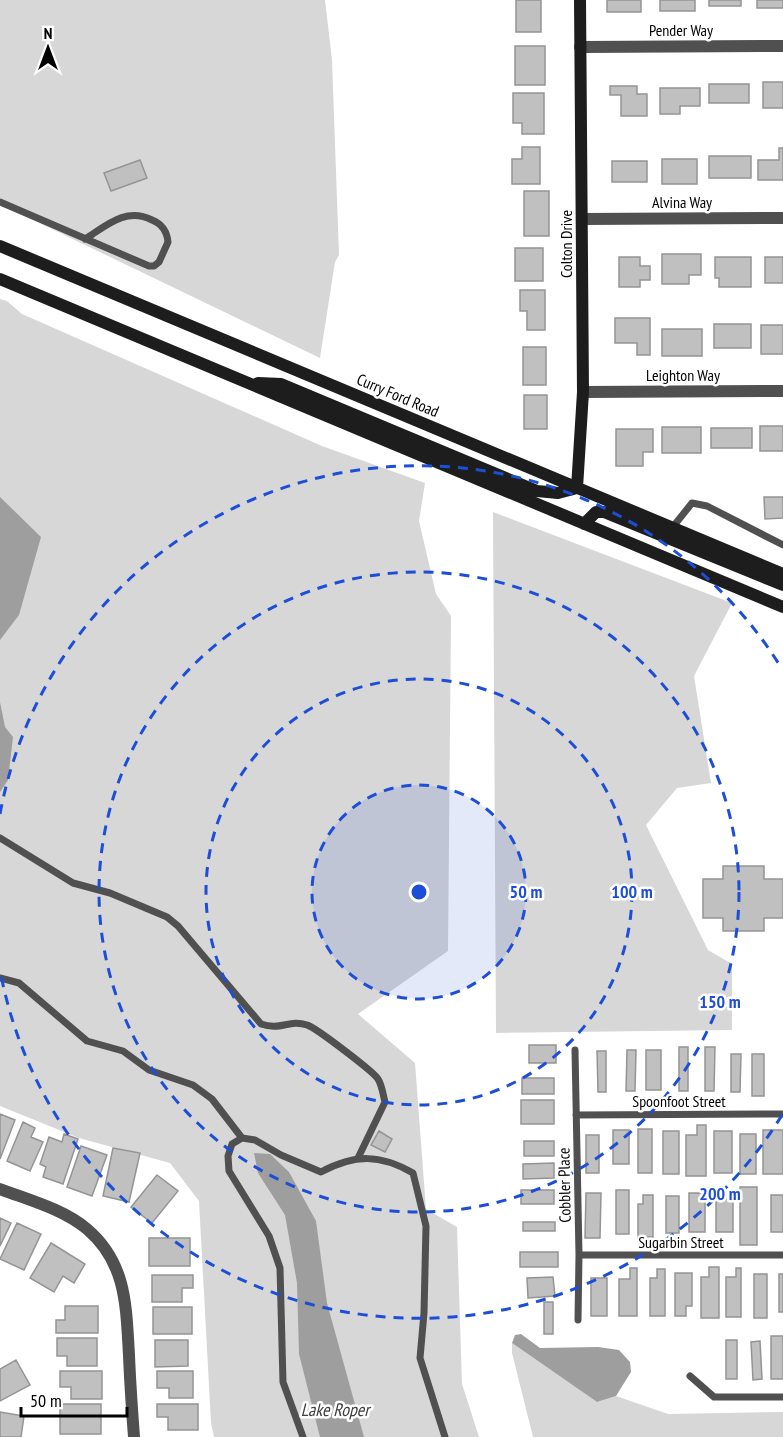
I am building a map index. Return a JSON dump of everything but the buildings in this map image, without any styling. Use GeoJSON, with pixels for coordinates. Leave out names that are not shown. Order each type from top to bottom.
{"type":"FeatureCollection","features":[{"type":"Feature","properties":{"kind":"main road","name":"Colton Drive"},"geometry":{"type":"LineString","coordinates":[[577,488],[583,392],[580,0]]}},
{"type":"Feature","properties":{"kind":"main road","name":"Curry Ford Road"},"geometry":{"type":"LineString","coordinates":[[0,246],[783,574]]}},
{"type":"Feature","properties":{"kind":"main road"},"geometry":{"type":"LineString","coordinates":[[0,279],[783,607]]}},
{"type":"Feature","properties":{"kind":"main road"},"geometry":{"type":"LineString","coordinates":[[246,382],[281,384],[537,491],[558,493],[577,488]]}},
{"type":"Feature","properties":{"kind":"main road"},"geometry":{"type":"LineString","coordinates":[[584,524],[596,512],[604,512],[783,585]]}},
{"type":"Feature","properties":{"kind":"street","name":"Pender Way"},"geometry":{"type":"LineString","coordinates":[[580,47],[783,46]]}},
{"type":"Feature","properties":{"kind":"street","name":"Alvina Way"},"geometry":{"type":"LineString","coordinates":[[582,219],[783,218]]}},
{"type":"Feature","properties":{"kind":"street","name":"Leighton Way"},"geometry":{"type":"LineString","coordinates":[[583,392],[783,391]]}},
{"type":"Feature","properties":{"kind":"street"},"geometry":{"type":"LineString","coordinates":[[0,1189],[59,1212],[86,1228],[104,1245],[116,1267],[125,1297],[134,1437]]}},
{"type":"Feature","properties":{"kind":"lane"},"geometry":{"type":"LineString","coordinates":[[0,202],[86,239],[149,266],[154,266],[159,262],[168,242],[163,227],[158,222],[138,214],[128,215],[114,221],[86,239]]}},
{"type":"Feature","properties":{"kind":"lane"},"geometry":{"type":"LineString","coordinates":[[672,528],[693,503],[707,506],[783,545]]}},
{"type":"Feature","properties":{"kind":"lane"},"geometry":{"type":"LineString","coordinates":[[0,838],[73,883],[110,893],[167,917],[178,926],[261,1024],[273,1028],[297,1023],[308,1025],[318,1030],[370,1071],[378,1080],[385,1102],[358,1158]]}},
{"type":"Feature","properties":{"kind":"lane"},"geometry":{"type":"LineString","coordinates":[[0,978],[19,983],[87,1041],[123,1051],[149,1070],[193,1085],[212,1099],[242,1138]]}},
{"type":"Feature","properties":{"kind":"lane","name":"Cobbler Place"},"geometry":{"type":"LineString","coordinates":[[575,1050],[578,1320]]}},
{"type":"Feature","properties":{"kind":"lane","name":"Spoonfoot Street"},"geometry":{"type":"LineString","coordinates":[[576,1115],[783,1114]]}},
{"type":"Feature","properties":{"kind":"lane"},"geometry":{"type":"LineString","coordinates":[[303,1437],[283,1382],[280,1268],[268,1236],[229,1171],[228,1155],[232,1144],[242,1138],[255,1140],[281,1155],[321,1172],[337,1163],[358,1158],[382,1159],[397,1163],[413,1173],[426,1226],[424,1313],[420,1358],[445,1437]]}},
{"type":"Feature","properties":{"kind":"lane","name":"Sugarbin Street"},"geometry":{"type":"LineString","coordinates":[[579,1255],[783,1255]]}},
{"type":"Feature","properties":{"kind":"lane"},"geometry":{"type":"LineString","coordinates":[[690,1376],[714,1398],[783,1397]]}},
{"type":"Feature","properties":{"kind":"shaded area"},"geometry":{"type":"Polygon","coordinates":[[[0,0],[325,0],[332,60],[339,255],[335,262],[320,358],[0,204],[0,0]]]}},
{"type":"Feature","properties":{"kind":"shaded area"},"geometry":{"type":"Polygon","coordinates":[[[0,299],[7,301],[22,314],[322,446],[425,483],[419,521],[436,594],[451,616],[448,951],[358,1014],[415,1063],[426,1209],[457,1227],[462,1384],[479,1437],[214,1437],[211,1423],[199,1201],[170,1163],[79,1138],[0,1106],[0,299]]]}},
{"type":"Feature","properties":{"kind":"shaded area"},"geometry":{"type":"Polygon","coordinates":[[[493,512],[732,603],[694,676],[711,783],[677,788],[646,825],[708,950],[732,964],[732,1030],[496,1033],[493,512]]]}},
{"type":"Feature","properties":{"kind":"shaded area"},"geometry":{"type":"Polygon","coordinates":[[[512,1343],[597,1402],[616,1396],[668,1414],[783,1412],[783,1437],[533,1437],[512,1353],[512,1343]]]}},
{"type":"Feature","properties":{"kind":"water"},"geometry":{"type":"Polygon","coordinates":[[[0,497],[41,537],[19,615],[0,640],[0,497]]]}},
{"type":"Feature","properties":{"kind":"water"},"geometry":{"type":"Polygon","coordinates":[[[0,702],[5,727],[13,737],[8,780],[0,792],[0,702]]]}},
{"type":"Feature","properties":{"kind":"water","name":"Lake Roper"},"geometry":{"type":"Polygon","coordinates":[[[254,1153],[270,1154],[289,1172],[316,1221],[327,1303],[364,1437],[320,1437],[299,1354],[297,1283],[285,1215],[258,1173],[254,1153]]]}},
{"type":"Feature","properties":{"kind":"water"},"geometry":{"type":"Polygon","coordinates":[[[521,1334],[540,1348],[598,1347],[619,1350],[630,1362],[631,1372],[616,1396],[597,1402],[512,1343],[515,1335],[521,1334]]]}}]}
